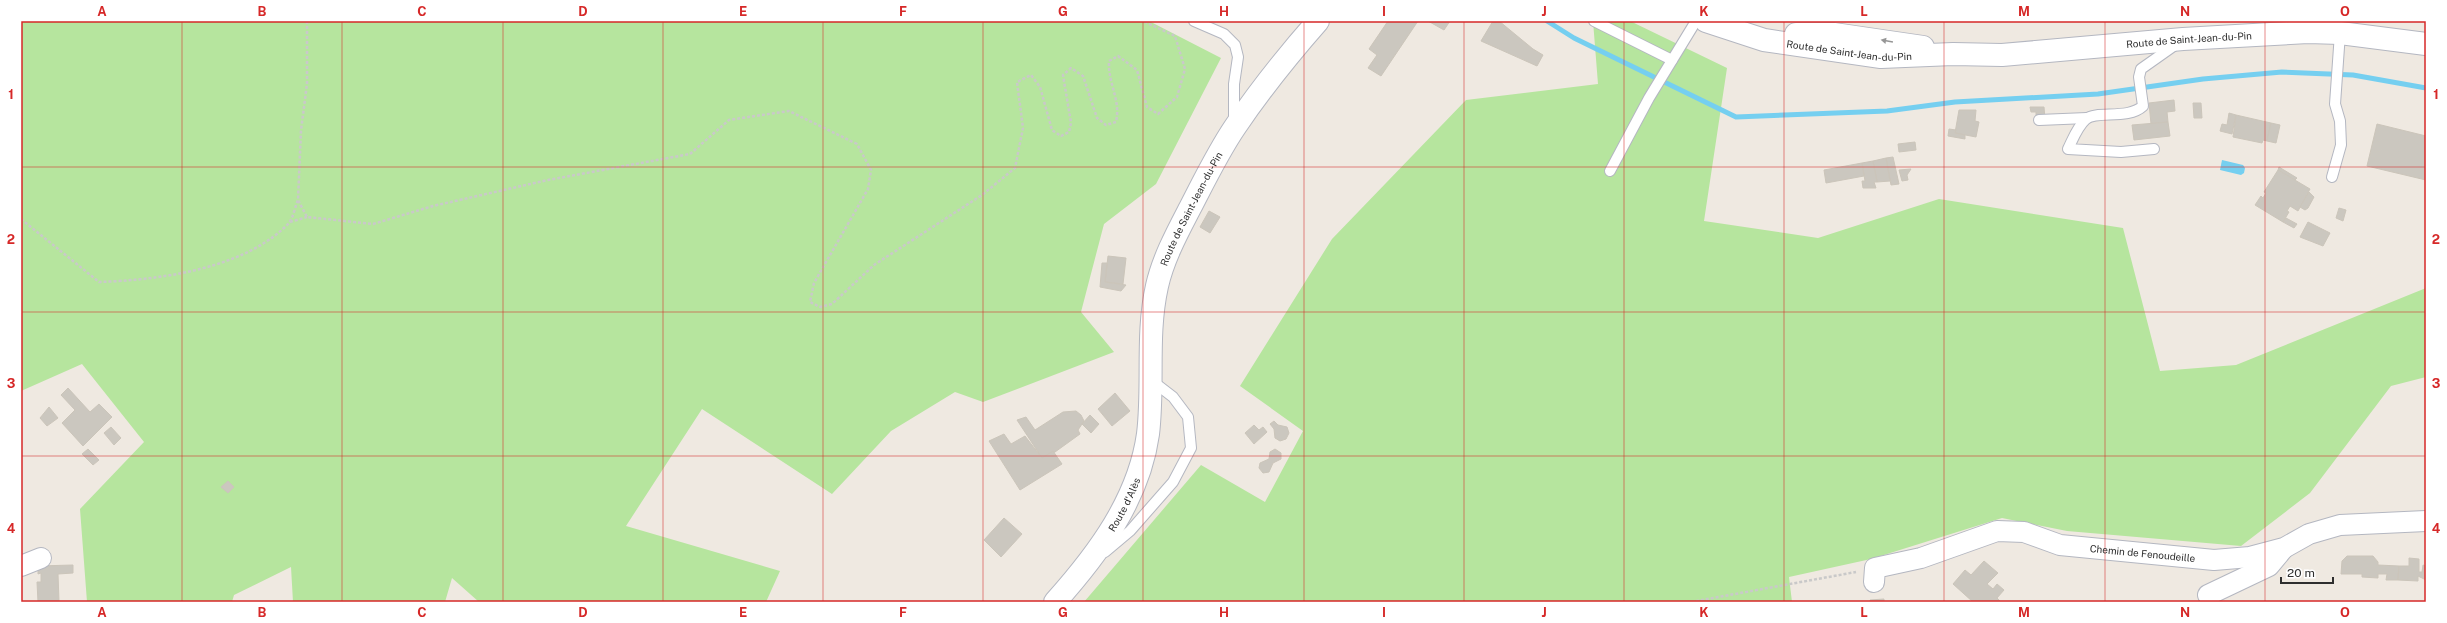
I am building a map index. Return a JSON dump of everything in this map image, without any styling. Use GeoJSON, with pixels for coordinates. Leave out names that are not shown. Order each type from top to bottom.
{"type":"FeatureCollection","features":[{"type":"Feature","properties":{"kind":"main road","name":"Route de Saint-Jean-du-Pin"},"geometry":{"type":"LineString","coordinates":[[1292,51],[1301,29],[1307,21]]}},
{"type":"Feature","properties":{"kind":"main road","name":"Route de Saint-Jean-du-Pin"},"geometry":{"type":"LineString","coordinates":[[1150,384],[1151,329],[1157,286],[1170,247],[1234,127],[1292,51],[1318,21]]}},
{"type":"Feature","properties":{"kind":"main road","name":"Route de Saint-Jean-du-Pin"},"geometry":{"type":"LineString","coordinates":[[1706,21],[1747,34],[1841,35],[1937,49],[1953,54],[2002,55],[2183,39],[2308,32],[2340,33],[2426,44]]}},
{"type":"Feature","properties":{"kind":"main road","name":"Route d'Alès"},"geometry":{"type":"LineString","coordinates":[[1056,602],[1080,574],[1120,516],[1140,471],[1148,433],[1150,384]]}},
{"type":"Feature","properties":{"kind":"street","name":"Chemin de Fenoudeille"},"geometry":{"type":"LineString","coordinates":[[1874,575],[1997,531],[2024,532],[2060,545],[2214,560],[2250,558],[2284,548],[2309,534],[2340,525],[2426,521]]}},
{"type":"Feature","properties":{"kind":"street"},"geometry":{"type":"LineString","coordinates":[[2208,596],[2269,566],[2284,548]]}},
{"type":"Feature","properties":{"kind":"street"},"geometry":{"type":"LineString","coordinates":[[21,566],[41,558]]}},
{"type":"Feature","properties":{"kind":"lane"},"geometry":{"type":"LineString","coordinates":[[1194,21],[1224,34],[1235,45],[1238,57],[1234,84],[1234,127]]}},
{"type":"Feature","properties":{"kind":"lane"},"geometry":{"type":"LineString","coordinates":[[1594,21],[1671,62]]}},
{"type":"Feature","properties":{"kind":"lane"},"geometry":{"type":"LineString","coordinates":[[1610,171],[1649,98],[1696,21]]}},
{"type":"Feature","properties":{"kind":"lane"},"geometry":{"type":"LineString","coordinates":[[2332,177],[2341,145],[2340,121],[2336,104],[2340,33]]}},
{"type":"Feature","properties":{"kind":"lane"},"geometry":{"type":"LineString","coordinates":[[2039,120],[2087,118],[2136,112],[2143,106],[2139,77],[2141,69],[2150,61],[2183,39]]}},
{"type":"Feature","properties":{"kind":"lane"},"geometry":{"type":"LineString","coordinates":[[2087,118],[2079,127],[2068,149],[2122,152],[2154,149]]}},
{"type":"Feature","properties":{"kind":"lane"},"geometry":{"type":"LineString","coordinates":[[1080,574],[1130,530],[1168,487],[1191,448],[1188,417],[1173,397],[1150,384]]}},
{"type":"Feature","properties":{"kind":"path"},"geometry":{"type":"LineString","coordinates":[[290,222],[298,200],[301,130],[307,84],[307,21]]}},
{"type":"Feature","properties":{"kind":"path"},"geometry":{"type":"LineString","coordinates":[[21,219],[99,282],[136,281],[210,266],[259,246],[290,222],[307,217],[373,224],[433,206],[548,180],[690,154],[729,120],[789,111],[857,144],[871,170],[868,188],[814,283],[810,302],[820,307],[832,304],[874,266],[982,195],[1015,168],[1023,128],[1017,82],[1031,76],[1040,87],[1052,130],[1061,136],[1069,132],[1071,123],[1063,75],[1071,68],[1083,76],[1097,118],[1106,125],[1116,122],[1119,108],[1108,76],[1108,61],[1118,56],[1137,70],[1147,107],[1158,114],[1177,97],[1185,69],[1174,36],[1143,21]]}},
{"type":"Feature","properties":{"kind":"path"},"geometry":{"type":"LineString","coordinates":[[298,200],[307,217]]}},
{"type":"Feature","properties":{"kind":"path"},"geometry":{"type":"LineString","coordinates":[[1691,602],[1874,575]]}},
{"type":"Feature","properties":{"kind":"green space"},"geometry":{"type":"Polygon","coordinates":[[[21,21],[1149,21],[1221,58],[1156,184],[1104,224],[1081,312],[1114,352],[983,402],[955,392],[891,431],[832,494],[702,409],[626,526],[780,571],[766,602],[479,602],[452,578],[445,602],[293,602],[291,567],[234,595],[232,602],[87,602],[80,509],[144,442],[82,364],[21,391],[21,21]]]}},
{"type":"Feature","properties":{"kind":"green space"},"geometry":{"type":"Polygon","coordinates":[[[1593,21],[1630,21],[1727,68],[1704,221],[1818,238],[1939,199],[2123,228],[2160,371],[2236,365],[2426,288],[2426,377],[2391,386],[2310,493],[2241,546],[2067,531],[2002,518],[1871,559],[1789,577],[1792,602],[1084,602],[1201,465],[1265,502],[1303,431],[1240,386],[1332,239],[1466,100],[1598,84],[1593,21]]]}},
{"type":"Feature","properties":{"kind":"water"},"geometry":{"type":"Polygon","coordinates":[[[2222,160],[2243,165],[2245,168],[2244,173],[2241,175],[2220,170],[2222,160]]]}},
{"type":"Feature","properties":{"kind":"building"},"geometry":{"type":"Polygon","coordinates":[[[1388,21],[1418,21],[1381,76],[1368,68],[1377,55],[1369,49],[1388,21]]]}},
{"type":"Feature","properties":{"kind":"building"},"geometry":{"type":"Polygon","coordinates":[[[1428,21],[1450,21],[1444,30],[1428,21]]]}},
{"type":"Feature","properties":{"kind":"building"},"geometry":{"type":"Polygon","coordinates":[[[1493,21],[1499,21],[1533,49],[1543,55],[1537,66],[1481,41],[1493,21]]]}},
{"type":"Feature","properties":{"kind":"building"},"geometry":{"type":"Polygon","coordinates":[[[2174,100],[2175,111],[2167,112],[2168,122],[2151,124],[2149,103],[2174,100]]]}},
{"type":"Feature","properties":{"kind":"building"},"geometry":{"type":"Polygon","coordinates":[[[2193,103],[2201,103],[2202,118],[2194,118],[2193,103]]]}},
{"type":"Feature","properties":{"kind":"building"},"geometry":{"type":"Polygon","coordinates":[[[2030,107],[2044,107],[2045,119],[2036,119],[2036,112],[2031,112],[2030,107]]]}},
{"type":"Feature","properties":{"kind":"building"},"geometry":{"type":"Polygon","coordinates":[[[1959,110],[1976,110],[1975,121],[1979,122],[1976,137],[1955,133],[1959,110]]]}},
{"type":"Feature","properties":{"kind":"building"},"geometry":{"type":"Polygon","coordinates":[[[2229,113],[2236,115],[2232,134],[2220,131],[2222,124],[2227,125],[2229,113]]]}},
{"type":"Feature","properties":{"kind":"building"},"geometry":{"type":"Polygon","coordinates":[[[2236,115],[2271,123],[2267,141],[2263,140],[2262,143],[2233,137],[2236,115]]]}},
{"type":"Feature","properties":{"kind":"building"},"geometry":{"type":"Polygon","coordinates":[[[2168,122],[2170,136],[2134,140],[2132,125],[2168,122]]]}},
{"type":"Feature","properties":{"kind":"building"},"geometry":{"type":"Polygon","coordinates":[[[2271,123],[2280,125],[2276,143],[2267,141],[2271,123]]]}},
{"type":"Feature","properties":{"kind":"building"},"geometry":{"type":"Polygon","coordinates":[[[2377,124],[2426,136],[2426,180],[2367,166],[2377,124]]]}},
{"type":"Feature","properties":{"kind":"building"},"geometry":{"type":"Polygon","coordinates":[[[1949,129],[1956,130],[1955,133],[1965,135],[1965,139],[1948,136],[1949,129]]]}},
{"type":"Feature","properties":{"kind":"building"},"geometry":{"type":"Polygon","coordinates":[[[1915,142],[1916,150],[1899,152],[1898,144],[1915,142]]]}},
{"type":"Feature","properties":{"kind":"building"},"geometry":{"type":"Polygon","coordinates":[[[1893,157],[1899,184],[1891,185],[1886,158],[1893,157]]]}},
{"type":"Feature","properties":{"kind":"building"},"geometry":{"type":"Polygon","coordinates":[[[1886,158],[1890,181],[1877,182],[1873,161],[1886,158]]]}},
{"type":"Feature","properties":{"kind":"building"},"geometry":{"type":"Polygon","coordinates":[[[1873,161],[1877,182],[1874,182],[1876,188],[1863,188],[1862,181],[1865,181],[1862,163],[1873,161]]]}},
{"type":"Feature","properties":{"kind":"building"},"geometry":{"type":"Polygon","coordinates":[[[1862,163],[1864,176],[1826,183],[1824,170],[1862,163]]]}},
{"type":"Feature","properties":{"kind":"building"},"geometry":{"type":"Polygon","coordinates":[[[2279,167],[2297,178],[2295,180],[2278,170],[2279,167]]]}},
{"type":"Feature","properties":{"kind":"building"},"geometry":{"type":"Polygon","coordinates":[[[1911,169],[1907,175],[1908,180],[1902,181],[1899,170],[1911,169]]]}},
{"type":"Feature","properties":{"kind":"building"},"geometry":{"type":"Polygon","coordinates":[[[2278,170],[2310,189],[2298,211],[2290,206],[2287,211],[2289,212],[2283,222],[2255,205],[2261,196],[2263,198],[2266,193],[2264,192],[2278,170]]]}},
{"type":"Feature","properties":{"kind":"building"},"geometry":{"type":"Polygon","coordinates":[[[2309,192],[2314,197],[2308,208],[2305,210],[2300,207],[2309,192]]]}},
{"type":"Feature","properties":{"kind":"building"},"geometry":{"type":"Polygon","coordinates":[[[2339,208],[2346,210],[2343,221],[2336,218],[2339,208]]]}},
{"type":"Feature","properties":{"kind":"building"},"geometry":{"type":"Polygon","coordinates":[[[1209,211],[1220,217],[1210,233],[1200,227],[1209,211]]]}},
{"type":"Feature","properties":{"kind":"building"},"geometry":{"type":"Polygon","coordinates":[[[2286,218],[2297,224],[2294,228],[2283,222],[2286,218]]]}},
{"type":"Feature","properties":{"kind":"building"},"geometry":{"type":"Polygon","coordinates":[[[2308,222],[2330,233],[2323,246],[2300,237],[2308,222]]]}},
{"type":"Feature","properties":{"kind":"building"},"geometry":{"type":"Polygon","coordinates":[[[1108,256],[1126,258],[1123,284],[1105,282],[1108,256]]]}},
{"type":"Feature","properties":{"kind":"building"},"geometry":{"type":"Polygon","coordinates":[[[1102,263],[1107,263],[1105,282],[1126,285],[1121,291],[1100,287],[1102,263]]]}},
{"type":"Feature","properties":{"kind":"building"},"geometry":{"type":"Polygon","coordinates":[[[68,388],[90,412],[99,404],[112,417],[83,446],[62,423],[75,410],[61,395],[68,388]]]}},
{"type":"Feature","properties":{"kind":"building"},"geometry":{"type":"Polygon","coordinates":[[[1115,393],[1130,411],[1112,426],[1098,409],[1115,393]]]}},
{"type":"Feature","properties":{"kind":"building"},"geometry":{"type":"Polygon","coordinates":[[[49,407],[58,418],[47,426],[40,418],[49,407]]]}},
{"type":"Feature","properties":{"kind":"building"},"geometry":{"type":"Polygon","coordinates":[[[1076,411],[1081,415],[1084,421],[1078,430],[1080,434],[1055,452],[1042,458],[1017,420],[1026,417],[1035,430],[1063,412],[1076,411]]]}},
{"type":"Feature","properties":{"kind":"building"},"geometry":{"type":"Polygon","coordinates":[[[1090,415],[1099,424],[1091,433],[1082,424],[1090,415]]]}},
{"type":"Feature","properties":{"kind":"building"},"geometry":{"type":"Polygon","coordinates":[[[1274,421],[1278,425],[1287,427],[1289,433],[1286,439],[1280,441],[1275,438],[1274,429],[1270,424],[1274,421]]]}},
{"type":"Feature","properties":{"kind":"building"},"geometry":{"type":"Polygon","coordinates":[[[1254,425],[1259,430],[1263,427],[1267,432],[1254,444],[1245,433],[1254,425]]]}},
{"type":"Feature","properties":{"kind":"building"},"geometry":{"type":"Polygon","coordinates":[[[111,427],[121,438],[114,445],[104,433],[111,427]]]}},
{"type":"Feature","properties":{"kind":"building"},"geometry":{"type":"Polygon","coordinates":[[[1004,434],[1011,444],[1025,436],[1042,458],[1053,451],[1062,464],[1020,490],[989,441],[1004,434]]]}},
{"type":"Feature","properties":{"kind":"building"},"geometry":{"type":"Polygon","coordinates":[[[88,449],[99,460],[93,465],[82,454],[88,449]]]}},
{"type":"Feature","properties":{"kind":"building"},"geometry":{"type":"Polygon","coordinates":[[[1275,449],[1281,453],[1281,459],[1273,463],[1269,472],[1263,473],[1259,468],[1260,463],[1269,459],[1270,452],[1275,449]]]}},
{"type":"Feature","properties":{"kind":"building"},"geometry":{"type":"Polygon","coordinates":[[[228,481],[234,487],[228,493],[221,487],[228,481]]]}},
{"type":"Feature","properties":{"kind":"building"},"geometry":{"type":"Polygon","coordinates":[[[1004,518],[1022,534],[1001,557],[984,540],[1004,518]]]}},
{"type":"Feature","properties":{"kind":"building"},"geometry":{"type":"Polygon","coordinates":[[[2347,556],[2373,556],[2378,562],[2378,565],[2399,566],[2398,580],[2386,580],[2387,574],[2378,574],[2378,578],[2362,577],[2362,574],[2341,574],[2342,561],[2347,556]]]}},
{"type":"Feature","properties":{"kind":"building"},"geometry":{"type":"Polygon","coordinates":[[[2409,558],[2419,559],[2419,572],[2422,572],[2423,565],[2426,566],[2426,580],[2418,576],[2418,581],[2398,580],[2399,566],[2409,566],[2409,558]]]}},
{"type":"Feature","properties":{"kind":"building"},"geometry":{"type":"Polygon","coordinates":[[[1984,561],[1998,573],[1987,584],[1993,589],[1997,584],[2004,590],[1997,598],[2001,602],[1973,602],[1953,584],[1965,570],[1971,575],[1984,561]]]}},
{"type":"Feature","properties":{"kind":"building"},"geometry":{"type":"Polygon","coordinates":[[[73,565],[73,573],[58,574],[59,602],[38,602],[37,582],[41,582],[41,573],[38,574],[38,566],[73,565]]]}},
{"type":"Feature","properties":{"kind":"building"},"geometry":{"type":"Polygon","coordinates":[[[1884,599],[1884,602],[1870,602],[1870,600],[1884,599]]]}},
{"type":"Feature","properties":{"kind":"waterway"},"geometry":{"type":"LineString","coordinates":[[1547,21],[1574,38],[1736,117],[1887,111],[1955,102],[2098,94],[2203,79],[2282,72],[2353,75],[2426,88]]}}]}
